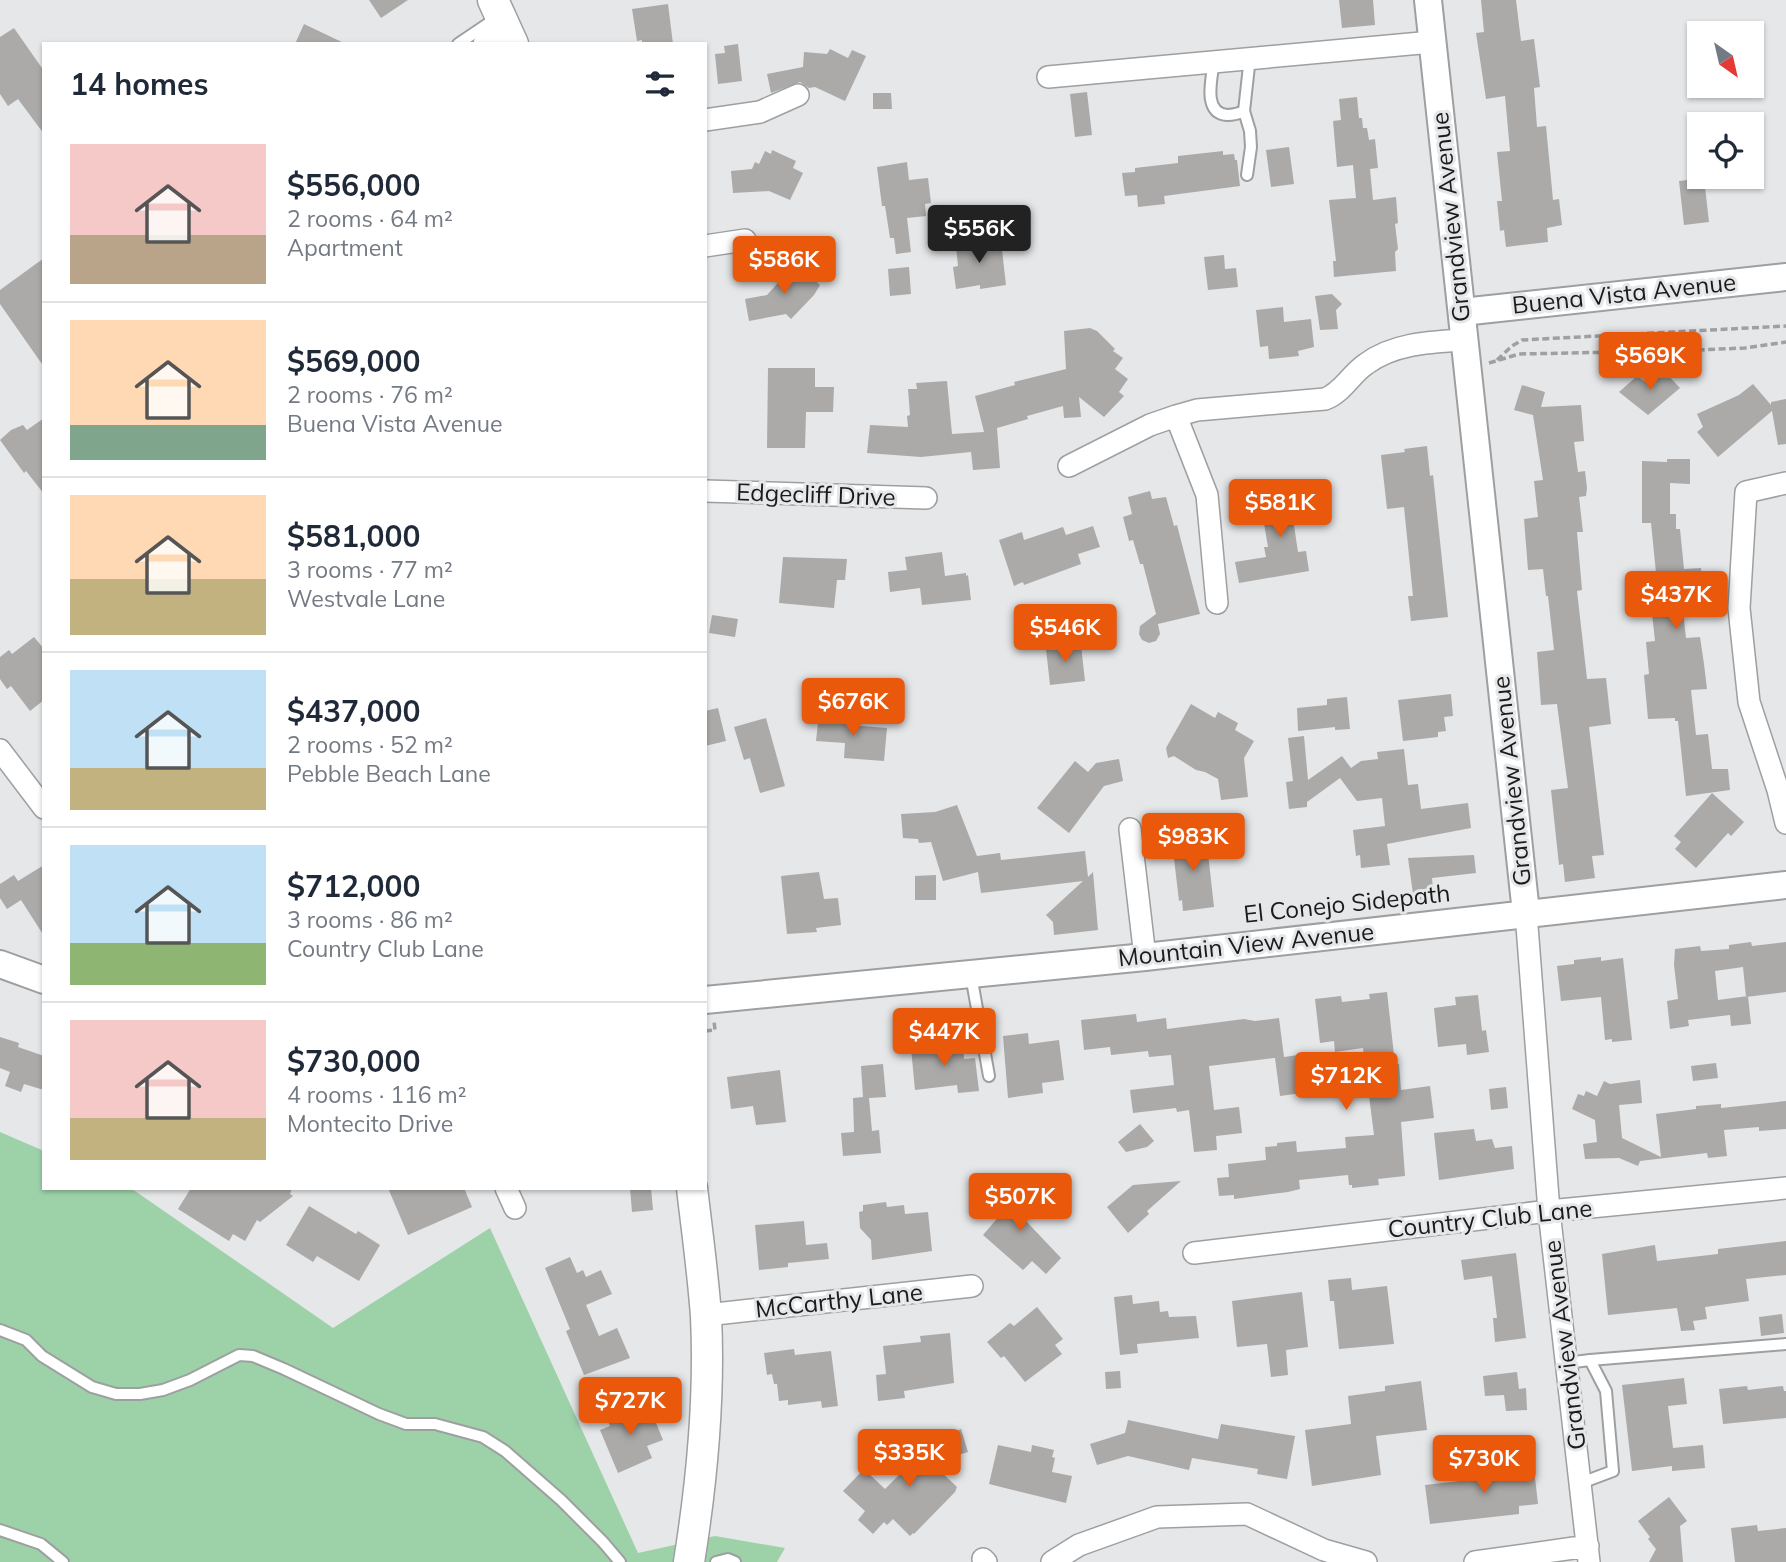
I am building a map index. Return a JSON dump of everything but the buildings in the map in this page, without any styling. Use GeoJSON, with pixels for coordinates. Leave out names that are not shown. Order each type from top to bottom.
{"type":"FeatureCollection","features":[{"type":"Feature","properties":{"kind":"main road"},"geometry":{"type":"LineString","coordinates":[[690,1562],[704,1444],[707,1380],[706,1315],[692,1190]]}},
{"type":"Feature","properties":{"kind":"street","name":"Grandview Avenue"},"geometry":{"type":"LineString","coordinates":[[1428,0],[1525,913],[1549,1211],[1589,1554]]}},
{"type":"Feature","properties":{"kind":"street"},"geometry":{"type":"LineString","coordinates":[[1048,77],[1432,41]]}},
{"type":"Feature","properties":{"kind":"street"},"geometry":{"type":"LineString","coordinates":[[707,120],[760,112],[798,96]]}},
{"type":"Feature","properties":{"kind":"street"},"geometry":{"type":"LineString","coordinates":[[707,246],[745,240]]}},
{"type":"Feature","properties":{"kind":"street","name":"Buena Vista Avenue"},"geometry":{"type":"LineString","coordinates":[[1462,312],[1786,277]]}},
{"type":"Feature","properties":{"kind":"street"},"geometry":{"type":"LineString","coordinates":[[1069,466],[1150,425],[1176,416],[1197,410],[1325,399],[1333,396],[1347,379],[1367,362],[1395,349],[1422,343],[1465,340]]}},
{"type":"Feature","properties":{"kind":"street"},"geometry":{"type":"LineString","coordinates":[[1176,416],[1207,495],[1217,603]]}},
{"type":"Feature","properties":{"kind":"street"},"geometry":{"type":"LineString","coordinates":[[1786,483],[1746,492],[1739,608],[1749,702],[1786,823]]}},
{"type":"Feature","properties":{"kind":"street","name":"Edgecliff Drive"},"geometry":{"type":"LineString","coordinates":[[707,491],[926,498]]}},
{"type":"Feature","properties":{"kind":"street"},"geometry":{"type":"LineString","coordinates":[[0,750],[42,805]]}},
{"type":"Feature","properties":{"kind":"street"},"geometry":{"type":"LineString","coordinates":[[1130,829],[1145,957]]}},
{"type":"Feature","properties":{"kind":"street","name":"Mountain View Avenue"},"geometry":{"type":"LineString","coordinates":[[707,1000],[1145,957],[1786,885]]}},
{"type":"Feature","properties":{"kind":"street"},"geometry":{"type":"LineString","coordinates":[[0,964],[42,979]]}},
{"type":"Feature","properties":{"kind":"street","name":"Country Club Lane"},"geometry":{"type":"LineString","coordinates":[[1194,1253],[1549,1211],[1786,1188]]}},
{"type":"Feature","properties":{"kind":"street"},"geometry":{"type":"LineString","coordinates":[[507,1190],[516,1208]]}},
{"type":"Feature","properties":{"kind":"street","name":"McCarthy Lane"},"geometry":{"type":"LineString","coordinates":[[706,1315],[972,1286]]}},
{"type":"Feature","properties":{"kind":"street"},"geometry":{"type":"LineString","coordinates":[[1052,1562],[1079,1545],[1157,1517],[1247,1514],[1324,1550],[1366,1562]]}},
{"type":"Feature","properties":{"kind":"street"},"geometry":{"type":"LineString","coordinates":[[1475,1562],[1589,1554]]}},
{"type":"Feature","properties":{"kind":"lane"},"geometry":{"type":"LineString","coordinates":[[462,42],[500,20]]}},
{"type":"Feature","properties":{"kind":"lane"},"geometry":{"type":"LineString","coordinates":[[1247,175],[1251,147],[1244,111],[1250,57]]}},
{"type":"Feature","properties":{"kind":"lane"},"geometry":{"type":"LineString","coordinates":[[1214,60],[1210,100],[1213,109],[1217,113],[1237,115],[1244,111]]}},
{"type":"Feature","properties":{"kind":"lane"},"geometry":{"type":"LineString","coordinates":[[971,974],[989,1076]]}},
{"type":"Feature","properties":{"kind":"lane"},"geometry":{"type":"LineString","coordinates":[[0,1330],[26,1340],[42,1356],[92,1387],[116,1394],[163,1390],[190,1380],[239,1355],[253,1356],[406,1424],[435,1424],[483,1437],[505,1451],[561,1500],[620,1562]]}},
{"type":"Feature","properties":{"kind":"lane"},"geometry":{"type":"LineString","coordinates":[[1566,1363],[1785,1346]]}},
{"type":"Feature","properties":{"kind":"lane"},"geometry":{"type":"LineString","coordinates":[[1581,1483],[1613,1471],[1606,1391],[1590,1360]]}},
{"type":"Feature","properties":{"kind":"lane"},"geometry":{"type":"LineString","coordinates":[[0,1530],[41,1544],[63,1562]]}},
{"type":"Feature","properties":{"kind":"lane"},"geometry":{"type":"LineString","coordinates":[[716,1562],[728,1559],[735,1562]]}},
{"type":"Feature","properties":{"kind":"path"},"geometry":{"type":"LineString","coordinates":[[1786,326],[1522,340],[1496,361],[1519,354],[1745,348],[1786,342]]}},
{"type":"Feature","properties":{"kind":"green space"},"geometry":{"type":"Polygon","coordinates":[[[0,1132],[42,1150],[42,1190],[135,1191],[333,1328],[490,1228],[638,1553],[715,1536],[785,1548],[777,1562],[0,1562],[0,1132]]]}}]}
